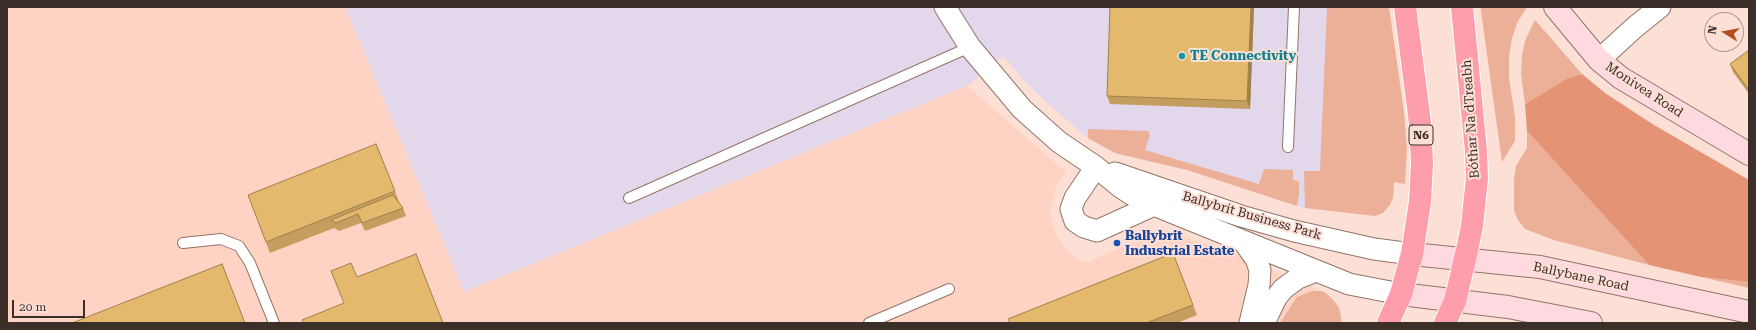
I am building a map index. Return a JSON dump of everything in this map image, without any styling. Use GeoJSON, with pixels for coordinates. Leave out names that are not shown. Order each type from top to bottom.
{"type":"FeatureCollection","features":[{"type":"Feature","properties":{"kind":"highway","name":"N6"},"geometry":{"type":"LineString","coordinates":[[1388,323],[1401,294],[1412,254],[1420,202],[1422,163],[1420,123],[1405,7]]}},
{"type":"Feature","properties":{"kind":"highway","name":"Bóthar Na dTreabh"},"geometry":{"type":"LineString","coordinates":[[1445,323],[1454,301],[1465,259],[1472,226],[1477,178],[1476,151],[1462,7]]}},
{"type":"Feature","properties":{"kind":"main road","name":"Monivea Road"},"geometry":{"type":"LineString","coordinates":[[1555,7],[1599,60],[1621,78],[1749,154]]}},
{"type":"Feature","properties":{"kind":"main road","name":"Ballybane Road"},"geometry":{"type":"LineString","coordinates":[[1412,254],[1540,267],[1749,312]]}},
{"type":"Feature","properties":{"kind":"main road"},"geometry":{"type":"LineString","coordinates":[[1401,294],[1508,308],[1591,323]]}},
{"type":"Feature","properties":{"kind":"street","name":"Ballybrit Business Park"},"geometry":{"type":"LineString","coordinates":[[945,7],[970,47],[1022,109],[1059,142],[1096,167],[1119,186],[1154,205],[1349,284],[1401,294]]}},
{"type":"Feature","properties":{"kind":"street"},"geometry":{"type":"LineString","coordinates":[[1599,60],[1635,27],[1660,7]]}},
{"type":"Feature","properties":{"kind":"street","name":"Ballybrit Business Park"},"geometry":{"type":"LineString","coordinates":[[1096,167],[1241,216],[1294,231],[1374,249],[1412,254]]}},
{"type":"Feature","properties":{"kind":"street"},"geometry":{"type":"LineString","coordinates":[[1096,167],[1074,198],[1071,209],[1075,221],[1084,227],[1097,231],[1154,205]]}},
{"type":"Feature","properties":{"kind":"street"},"geometry":{"type":"LineString","coordinates":[[1244,242],[1256,259],[1260,270],[1259,286],[1250,323]]}},
{"type":"Feature","properties":{"kind":"street"},"geometry":{"type":"LineString","coordinates":[[1264,323],[1283,289],[1298,278],[1316,271]]}},
{"type":"Feature","properties":{"kind":"lane"},"geometry":{"type":"LineString","coordinates":[[1288,147],[1294,7]]}},
{"type":"Feature","properties":{"kind":"lane"},"geometry":{"type":"LineString","coordinates":[[629,198],[970,47]]}},
{"type":"Feature","properties":{"kind":"lane"},"geometry":{"type":"LineString","coordinates":[[183,242],[221,239],[239,246],[250,263],[274,323]]}},
{"type":"Feature","properties":{"kind":"lane"},"geometry":{"type":"LineString","coordinates":[[869,323],[949,289]]}},
{"type":"Feature","properties":{"kind":"shaded area"},"geometry":{"type":"Polygon","coordinates":[[[7,7],[345,7],[464,292],[967,86],[1066,172],[1057,186],[1053,198],[1051,210],[1052,224],[1058,238],[1068,251],[1076,258],[1083,261],[1090,261],[1157,231],[1177,234],[1243,257],[1326,293],[1339,308],[1341,323],[7,323],[7,7]]]}},
{"type":"Feature","properties":{"kind":"shaded area"},"geometry":{"type":"Polygon","coordinates":[[[345,7],[1374,7],[1332,202],[1305,208],[1187,170],[1115,153],[1088,138],[1056,111],[1026,83],[1003,56],[967,86],[464,292],[345,7]]]}},
{"type":"Feature","properties":{"kind":"shaded area"},"geometry":{"type":"Polygon","coordinates":[[[1327,7],[1389,7],[1404,112],[1407,150],[1405,184],[1394,182],[1393,198],[1390,205],[1383,213],[1375,216],[1305,208],[1304,171],[1320,171],[1327,7]]]}},
{"type":"Feature","properties":{"kind":"shaded area"},"geometry":{"type":"Polygon","coordinates":[[[1481,7],[1527,7],[1518,21],[1512,38],[1509,56],[1509,78],[1515,117],[1515,141],[1502,162],[1481,11],[1481,7]]]}},
{"type":"Feature","properties":{"kind":"shaded area"},"geometry":{"type":"Polygon","coordinates":[[[1535,20],[1582,74],[1568,78],[1525,104],[1521,74],[1522,56],[1525,41],[1535,20]]]}},
{"type":"Feature","properties":{"kind":"shaded area"},"geometry":{"type":"Polygon","coordinates":[[[1582,74],[1605,93],[1654,125],[1749,180],[1749,282],[1701,277],[1649,265],[1527,131],[1525,104],[1568,78],[1582,74]]]}},
{"type":"Feature","properties":{"kind":"shaded area"},"geometry":{"type":"Polygon","coordinates":[[[1088,129],[1148,131],[1150,135],[1145,150],[1259,184],[1264,169],[1293,170],[1293,180],[1299,181],[1297,206],[1187,170],[1115,153],[1088,138],[1088,129]]]}},
{"type":"Feature","properties":{"kind":"shaded area"},"geometry":{"type":"Polygon","coordinates":[[[1527,131],[1649,265],[1554,240],[1525,229],[1518,220],[1514,211],[1514,180],[1516,166],[1527,148],[1527,131]]]}},
{"type":"Feature","properties":{"kind":"shaded area"},"geometry":{"type":"Polygon","coordinates":[[[1701,277],[1749,282],[1749,288],[1701,277]]]}},
{"type":"Feature","properties":{"kind":"shaded area"},"geometry":{"type":"Polygon","coordinates":[[[1312,291],[1321,291],[1326,293],[1334,301],[1339,308],[1341,323],[1280,323],[1297,297],[1312,291]]]}},
{"type":"Feature","properties":{"kind":"building","name":"TE Connectivity"},"geometry":{"type":"Polygon","coordinates":[[[1110,7],[1251,7],[1247,101],[1107,96],[1110,7]]]}},
{"type":"Feature","properties":{"kind":"building"},"geometry":{"type":"Polygon","coordinates":[[[1749,50],[1749,90],[1730,64],[1749,50]]]}},
{"type":"Feature","properties":{"kind":"building"},"geometry":{"type":"Polygon","coordinates":[[[376,144],[395,191],[266,242],[248,195],[376,144]]]}},
{"type":"Feature","properties":{"kind":"building"},"geometry":{"type":"Polygon","coordinates":[[[393,195],[403,208],[362,223],[358,214],[336,223],[331,220],[393,195]]]}},
{"type":"Feature","properties":{"kind":"building"},"geometry":{"type":"Polygon","coordinates":[[[1173,253],[1193,305],[1146,323],[1010,323],[1008,319],[1173,253]]]}},
{"type":"Feature","properties":{"kind":"building"},"geometry":{"type":"Polygon","coordinates":[[[416,254],[443,323],[304,323],[302,320],[344,303],[331,271],[351,263],[357,277],[416,254]]]}},
{"type":"Feature","properties":{"kind":"building"},"geometry":{"type":"Polygon","coordinates":[[[222,264],[245,323],[72,323],[222,264]]]}},
{"type":"Feature","properties":{"kind":"place","name":"TE Connectivity"},"geometry":{"type":"Point","coordinates":[1182,56]}},
{"type":"Feature","properties":{"kind":"place","name":"Ballybrit Industrial Estate"},"geometry":{"type":"Point","coordinates":[1117,243]}}]}
